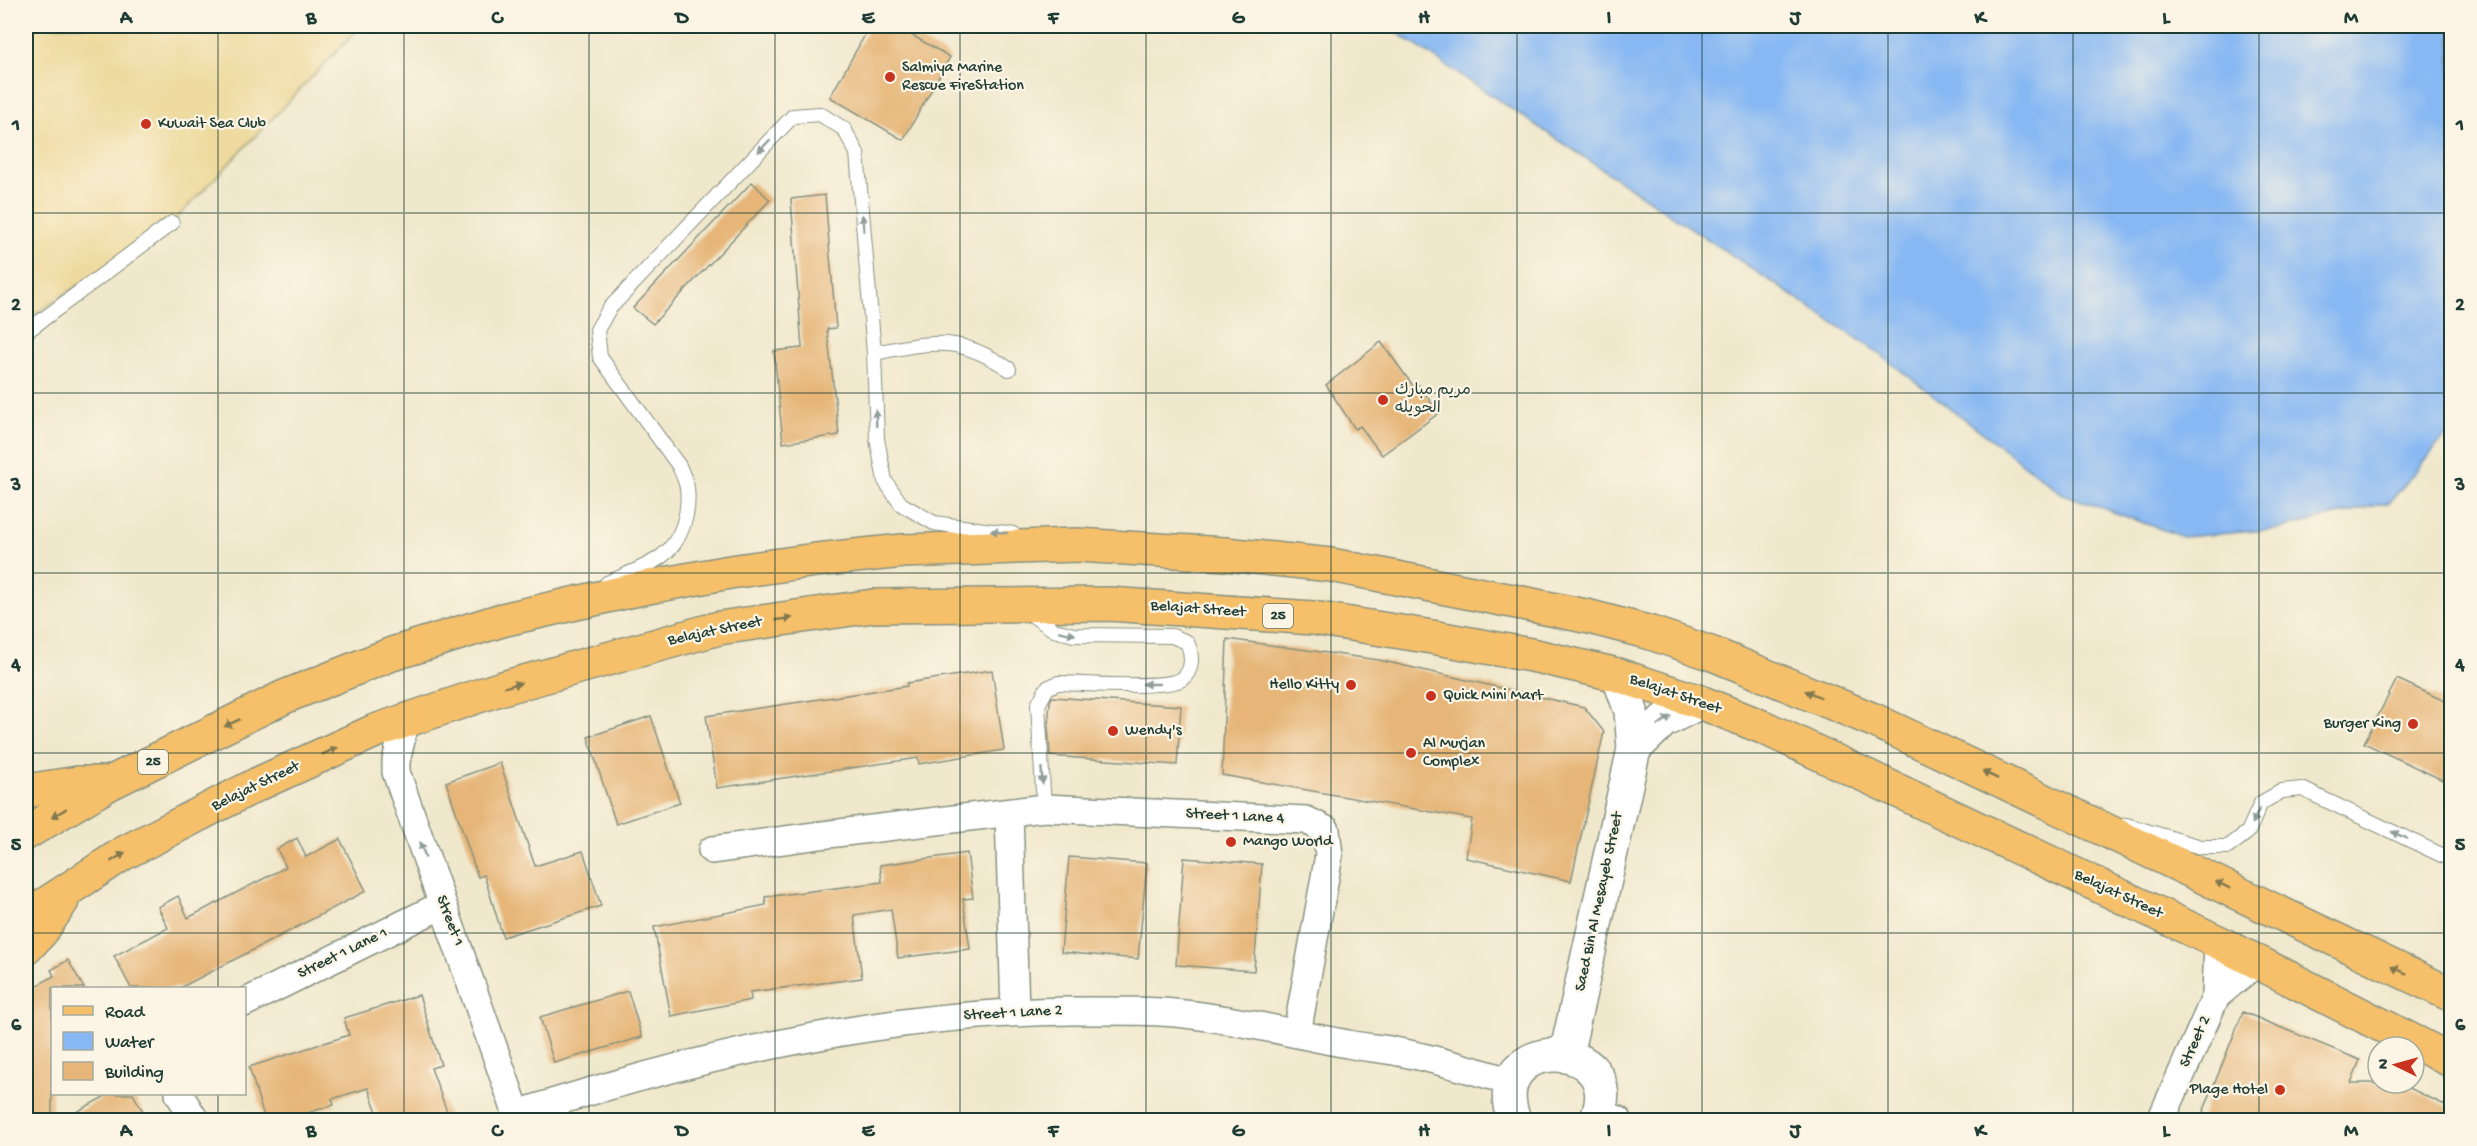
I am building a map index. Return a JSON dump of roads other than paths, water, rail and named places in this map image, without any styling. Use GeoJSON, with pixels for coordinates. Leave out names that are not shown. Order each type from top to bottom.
{"type":"FeatureCollection","features":[{"type":"Feature","properties":{"kind":"main road","name":"25"},"geometry":{"type":"LineString","coordinates":[[26,833],[110,783],[337,674],[447,636],[558,607],[704,576],[816,560],[914,551],[1077,545],[1225,554],[1331,565],[1610,622],[1713,654],[1876,721],[2451,995]]}},
{"type":"Feature","properties":{"kind":"main road","name":"Belajat Street"},"geometry":{"type":"LineString","coordinates":[[26,917],[124,853],[258,784],[375,731],[499,689],[719,628],[873,606],[1109,604],[1313,618],[1432,637],[1536,656],[1618,675],[1700,702],[1766,728],[2218,942],[2451,1061]]}},
{"type":"Feature","properties":{"kind":"main road"},"geometry":{"type":"LineString","coordinates":[[26,791],[78,783],[110,783]]}},
{"type":"Feature","properties":{"kind":"main road"},"geometry":{"type":"LineString","coordinates":[[26,948],[56,912],[69,890]]}},
{"type":"Feature","properties":{"kind":"street","name":"Saed Bin Al Mesayeb Street"},"geometry":{"type":"LineString","coordinates":[[1566,1055],[1634,749],[1631,711],[1618,675]]}},
{"type":"Feature","properties":{"kind":"street"},"geometry":{"type":"LineString","coordinates":[[1634,749],[1663,721],[1700,702]]}},
{"type":"Feature","properties":{"kind":"street","name":"Street 1"},"geometry":{"type":"LineString","coordinates":[[406,720],[396,760],[396,772],[518,1117]]}},
{"type":"Feature","properties":{"kind":"street","name":"Street 1 Lane 4"},"geometry":{"type":"LineString","coordinates":[[712,850],[1044,808],[1306,820],[1326,831],[1329,855],[1297,1033]]}},
{"type":"Feature","properties":{"kind":"street"},"geometry":{"type":"LineString","coordinates":[[1009,813],[1015,1012]]}},
{"type":"Feature","properties":{"kind":"street","name":"Street 1 Lane 1"},"geometry":{"type":"LineString","coordinates":[[246,1002],[442,905]]}},
{"type":"Feature","properties":{"kind":"street","name":"Street 2"},"geometry":{"type":"LineString","coordinates":[[2161,1120],[2216,996],[2218,942]]}},
{"type":"Feature","properties":{"kind":"street","name":"Street 2"},"geometry":{"type":"LineString","coordinates":[[2216,996],[2257,962]]}},
{"type":"Feature","properties":{"kind":"street","name":"Street 1 Lane 2"},"geometry":{"type":"LineString","coordinates":[[518,1117],[625,1080],[790,1040],[913,1020],[1015,1012],[1104,1011],[1194,1015],[1409,1054],[1512,1082]]}},
{"type":"Feature","properties":{"kind":"street"},"geometry":{"type":"LineString","coordinates":[[1514,1120],[1509,1108],[1512,1082],[1528,1062],[1553,1053],[1578,1059],[1595,1076],[1605,1118]]}},
{"type":"Feature","properties":{"kind":"street"},"geometry":{"type":"LineString","coordinates":[[180,1095],[195,1120]]}},
{"type":"Feature","properties":{"kind":"lane"},"geometry":{"type":"LineString","coordinates":[[558,607],[662,556],[681,532],[687,510],[687,487],[679,466],[600,357],[597,330],[609,309],[793,116],[820,114],[844,129],[857,153],[874,353],[877,439],[885,481],[902,504],[934,522],[1077,545]]}},
{"type":"Feature","properties":{"kind":"lane"},"geometry":{"type":"LineString","coordinates":[[26,332],[172,223]]}},
{"type":"Feature","properties":{"kind":"lane"},"geometry":{"type":"LineString","coordinates":[[874,353],[931,342],[948,343],[980,352],[1009,369]]}},
{"type":"Feature","properties":{"kind":"lane"},"geometry":{"type":"LineString","coordinates":[[1017,605],[1054,630],[1074,635],[1172,636],[1187,642],[1192,655],[1188,672],[1180,681],[1160,684],[1058,683],[1047,688],[1038,705],[1044,808]]}},
{"type":"Feature","properties":{"kind":"lane"},"geometry":{"type":"LineString","coordinates":[[2035,797],[2200,847],[2228,847],[2248,832],[2261,803],[2282,791],[2302,789],[2451,860]]}},
{"type":"Feature","properties":{"kind":"water"},"geometry":{"type":"Polygon","coordinates":[[[1387,26],[2451,26],[2451,429],[2390,502],[2278,529],[2183,537],[2063,494],[1870,347],[1387,26]]]}},
{"type":"Feature","properties":{"kind":"place","name":"Salmiya Marine Rescue FireStation"},"geometry":{"type":"Point","coordinates":[890,77]}},
{"type":"Feature","properties":{"kind":"place","name":"Kuwait Sea Club"},"geometry":{"type":"Point","coordinates":[146,124]}},
{"type":"Feature","properties":{"kind":"place","name":"مريم مبارك الحويله"},"geometry":{"type":"Point","coordinates":[1383,400]}},
{"type":"Feature","properties":{"kind":"place","name":"Hello Kitty"},"geometry":{"type":"Point","coordinates":[1351,685]}},
{"type":"Feature","properties":{"kind":"place","name":"Quick Mini Mart"},"geometry":{"type":"Point","coordinates":[1431,696]}},
{"type":"Feature","properties":{"kind":"place","name":"Burger King"},"geometry":{"type":"Point","coordinates":[2413,724]}},
{"type":"Feature","properties":{"kind":"place","name":"Wendy's"},"geometry":{"type":"Point","coordinates":[1113,731]}},
{"type":"Feature","properties":{"kind":"place","name":"Al Murjan Complex"},"geometry":{"type":"Point","coordinates":[1411,753]}},
{"type":"Feature","properties":{"kind":"place","name":"Mango World"},"geometry":{"type":"Point","coordinates":[1231,842]}},
{"type":"Feature","properties":{"kind":"place","name":"Plage Hotel"},"geometry":{"type":"Point","coordinates":[2280,1090]}}]}
